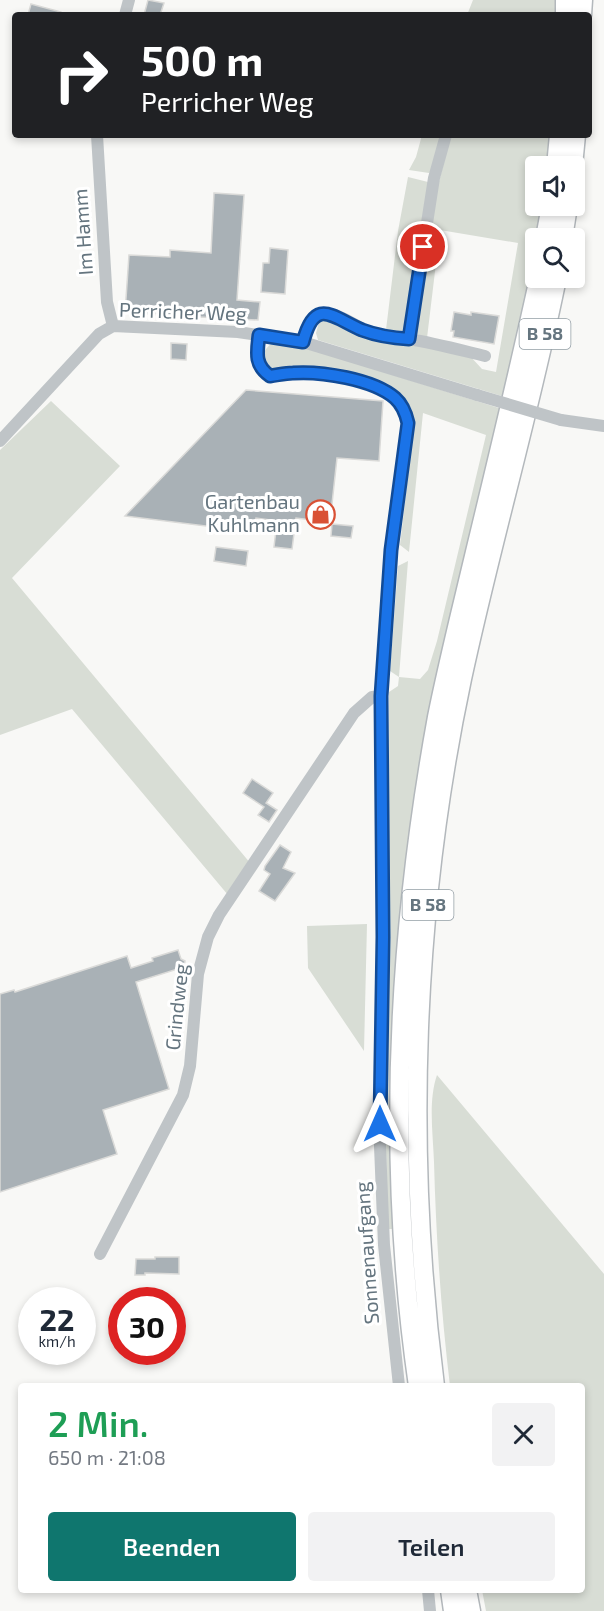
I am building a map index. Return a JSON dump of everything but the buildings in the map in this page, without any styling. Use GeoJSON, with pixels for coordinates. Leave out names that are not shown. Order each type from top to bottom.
{"type":"FeatureCollection","features":[{"type":"Feature","properties":{"kind":"main road"},"geometry":{"type":"LineString","coordinates":[[557,156],[559,138]]}},
{"type":"Feature","properties":{"kind":"main road"},"geometry":{"type":"LineString","coordinates":[[574,156],[576,138]]}},
{"type":"Feature","properties":{"kind":"main road","name":"B 58"},"geometry":{"type":"LineString","coordinates":[[418,1383],[405,1263],[400,1149],[400,1070],[409,918],[422,806],[446,674],[516,387],[537,288]]}},
{"type":"Feature","properties":{"kind":"main road","name":"B 58"},"geometry":{"type":"LineString","coordinates":[[435,1383],[422,1251],[418,1122],[421,985],[432,866],[441,798],[462,679],[537,372],[555,288]]}},
{"type":"Feature","properties":{"kind":"main road"},"geometry":{"type":"LineString","coordinates":[[450,1593],[453,1611]]}},
{"type":"Feature","properties":{"kind":"main road"},"geometry":{"type":"LineString","coordinates":[[468,1593],[471,1611]]}},
{"type":"Feature","properties":{"kind":"street","name":"Im Hamm"},"geometry":{"type":"LineString","coordinates":[[96,138],[107,302],[113,326]]}},
{"type":"Feature","properties":{"kind":"street"},"geometry":{"type":"LineString","coordinates":[[409,339],[434,178],[445,138]]}},
{"type":"Feature","properties":{"kind":"street"},"geometry":{"type":"LineString","coordinates":[[303,342],[307,327],[313,317],[323,313],[335,315],[361,329],[385,338],[409,339],[485,356]]}},
{"type":"Feature","properties":{"kind":"street","name":"Perricher Weg"},"geometry":{"type":"LineString","coordinates":[[0,441],[99,334],[113,326],[238,332],[303,342],[561,420],[604,426]]}},
{"type":"Feature","properties":{"kind":"street","name":"Sonnenaufgang"},"geometry":{"type":"LineString","coordinates":[[259,335],[256,358],[261,370],[270,376],[292,373],[337,376],[384,392],[396,399],[404,410],[408,423],[391,550],[381,696],[383,937],[380,1146],[384,1245],[399,1383]]}},
{"type":"Feature","properties":{"kind":"street","name":"Grindweg"},"geometry":{"type":"LineString","coordinates":[[100,1254],[183,1095],[190,1066],[198,974],[208,937],[219,915],[256,863],[354,713],[372,697],[381,696]]}},
{"type":"Feature","properties":{"kind":"street"},"geometry":{"type":"LineString","coordinates":[[428,1593],[430,1611]]}},
{"type":"Feature","properties":{"kind":"shaded area"},"geometry":{"type":"Polygon","coordinates":[[[473,0],[557,0],[557,12],[468,12],[473,0]]]}},
{"type":"Feature","properties":{"kind":"shaded area"},"geometry":{"type":"Polygon","coordinates":[[[421,138],[441,138],[432,171],[429,173],[409,170],[416,157],[421,138]]]}},
{"type":"Feature","properties":{"kind":"shaded area"},"geometry":{"type":"Polygon","coordinates":[[[450,138],[551,138],[549,156],[525,156],[525,216],[541,216],[539,228],[525,228],[525,288],[529,288],[505,397],[318,340],[316,333],[319,322],[330,318],[469,355],[482,369],[496,372],[518,243],[440,230],[427,338],[414,333],[435,197],[450,138]]]}},
{"type":"Feature","properties":{"kind":"shaded area"},"geometry":{"type":"Polygon","coordinates":[[[408,177],[428,182],[405,339],[385,338],[398,231],[408,177]]]}},
{"type":"Feature","properties":{"kind":"shaded area"},"geometry":{"type":"Polygon","coordinates":[[[274,342],[300,346],[502,409],[434,691],[424,738],[408,841],[398,1007],[395,1229],[388,1229],[386,1153],[389,692],[398,686],[399,677],[420,679],[428,670],[486,435],[423,413],[409,552],[400,545],[414,423],[409,405],[402,396],[361,376],[316,367],[299,366],[282,370],[268,368],[264,360],[264,353],[274,342]]]}},
{"type":"Feature","properties":{"kind":"shaded area"},"geometry":{"type":"Polygon","coordinates":[[[51,401],[120,466],[12,578],[251,864],[228,895],[72,709],[0,735],[0,450],[51,401]]]}},
{"type":"Feature","properties":{"kind":"shaded area"},"geometry":{"type":"Polygon","coordinates":[[[408,561],[399,677],[390,671],[398,566],[408,561]]]}},
{"type":"Feature","properties":{"kind":"shaded area"},"geometry":{"type":"Polygon","coordinates":[[[367,924],[364,1051],[308,968],[307,926],[367,924]]]}},
{"type":"Feature","properties":{"kind":"shaded area"},"geometry":{"type":"Polygon","coordinates":[[[437,1075],[604,1274],[604,1611],[486,1611],[483,1593],[585,1593],[585,1383],[450,1383],[436,1218],[432,1129],[434,1085],[437,1075]]]}},
{"type":"Feature","properties":{"kind":"place","name":"Gartenbau Kuhlmann"},"geometry":{"type":"Point","coordinates":[321,514]}},
{"type":"Feature","properties":{"kind":"route"},"geometry":{"type":"LineString","coordinates":[[380,1124],[383,937],[381,696],[391,550],[408,423],[404,410],[396,399],[384,392],[337,376],[313,373],[270,376],[261,370],[256,358],[259,335],[303,342],[307,327],[313,317],[323,313],[335,315],[361,329],[385,338],[409,339],[423,247]]}}]}
